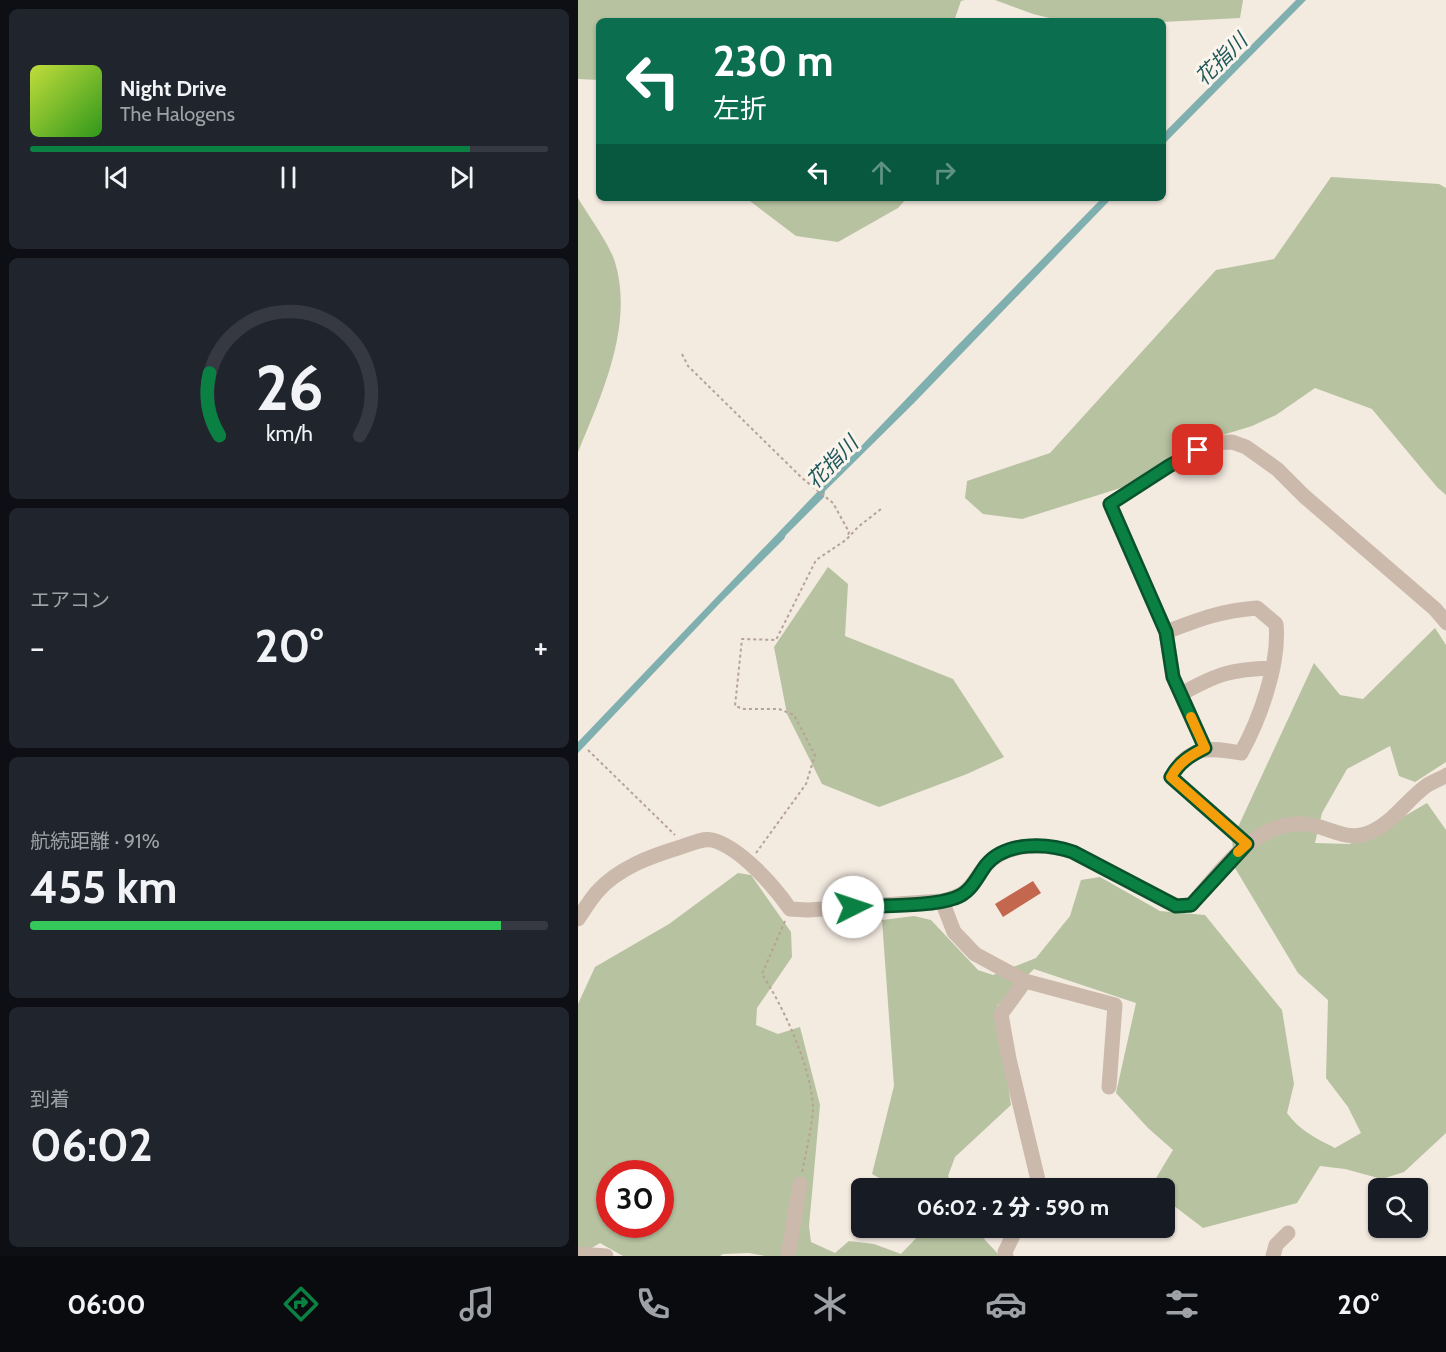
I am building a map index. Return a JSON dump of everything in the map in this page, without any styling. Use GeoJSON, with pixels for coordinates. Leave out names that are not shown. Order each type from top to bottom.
{"type":"FeatureCollection","features":[{"type":"Feature","properties":{"kind":"street"},"geometry":{"type":"LineString","coordinates":[[1205,748],[1171,669],[1166,632],[1110,504],[1169,466],[1212,442],[1232,442],[1246,447],[1277,469],[1304,496],[1435,609],[1446,623]]}},
{"type":"Feature","properties":{"kind":"street"},"geometry":{"type":"LineString","coordinates":[[1166,632],[1205,616],[1257,608],[1276,624],[1278,641],[1273,668],[1252,732],[1241,753],[1205,748],[1188,756],[1171,777],[1247,844]]}},
{"type":"Feature","properties":{"kind":"street"},"geometry":{"type":"LineString","coordinates":[[1181,694],[1210,678],[1241,669],[1273,668]]}},
{"type":"Feature","properties":{"kind":"street"},"geometry":{"type":"LineString","coordinates":[[578,919],[597,892],[619,873],[654,855],[702,840],[712,840],[747,862],[775,887],[790,909],[808,910],[942,901],[958,897],[972,887],[987,864],[998,855],[1017,848],[1040,846],[1058,847],[1073,852],[1176,906],[1191,905],[1247,844],[1272,829],[1295,824],[1314,825],[1339,835],[1357,835],[1373,831],[1427,785],[1446,775]]}},
{"type":"Feature","properties":{"kind":"street"},"geometry":{"type":"LineString","coordinates":[[942,901],[954,932],[975,954],[1025,981],[1115,1005],[1109,1087]]}},
{"type":"Feature","properties":{"kind":"street"},"geometry":{"type":"LineString","coordinates":[[1025,981],[1001,1014],[1009,1059],[1038,1178]]}},
{"type":"Feature","properties":{"kind":"street"},"geometry":{"type":"LineString","coordinates":[[788,1256],[800,1184]]}},
{"type":"Feature","properties":{"kind":"street"},"geometry":{"type":"LineString","coordinates":[[1273,1256],[1276,1245],[1288,1233]]}},
{"type":"Feature","properties":{"kind":"street"},"geometry":{"type":"LineString","coordinates":[[1006,1256],[1005,1252],[1012,1238]]}},
{"type":"Feature","properties":{"kind":"street"},"geometry":{"type":"LineString","coordinates":[[578,1254],[606,1256]]}},
{"type":"Feature","properties":{"kind":"path"},"geometry":{"type":"LineString","coordinates":[[682,354],[688,366],[802,478],[833,503],[849,532],[846,540]]}},
{"type":"Feature","properties":{"kind":"path"},"geometry":{"type":"LineString","coordinates":[[747,862],[806,784],[815,755],[794,715],[779,710],[744,709],[736,706],[742,639],[776,640],[816,560],[846,540],[881,509]]}},
{"type":"Feature","properties":{"kind":"path"},"geometry":{"type":"LineString","coordinates":[[588,750],[686,845]]}},
{"type":"Feature","properties":{"kind":"path"},"geometry":{"type":"LineString","coordinates":[[790,909],[762,974],[773,991],[800,1049],[813,1105],[800,1184]]}},
{"type":"Feature","properties":{"kind":"green space"},"geometry":{"type":"Polygon","coordinates":[[[578,0],[965,0],[961,1],[955,18],[596,18],[596,80],[578,79],[578,0]]]}},
{"type":"Feature","properties":{"kind":"green space"},"geometry":{"type":"Polygon","coordinates":[[[995,0],[1243,0],[1240,18],[1166,22],[1166,18],[1050,18],[995,0]]]}},
{"type":"Feature","properties":{"kind":"green space"},"geometry":{"type":"Polygon","coordinates":[[[1331,177],[1439,184],[1446,188],[1446,495],[1372,409],[1315,388],[1276,415],[1252,426],[1206,440],[1130,485],[1022,519],[983,514],[965,498],[967,481],[1050,453],[1216,270],[1274,259],[1331,177]]]}},
{"type":"Feature","properties":{"kind":"green space"},"geometry":{"type":"Polygon","coordinates":[[[578,198],[604,239],[615,262],[620,286],[621,310],[613,359],[597,407],[578,452],[578,198]]]}},
{"type":"Feature","properties":{"kind":"green space"},"geometry":{"type":"Polygon","coordinates":[[[750,201],[904,201],[898,208],[838,242],[796,236],[750,201]]]}},
{"type":"Feature","properties":{"kind":"green space"},"geometry":{"type":"Polygon","coordinates":[[[828,567],[848,584],[845,636],[953,679],[1004,757],[967,774],[879,807],[822,784],[787,714],[774,647],[828,567]]]}},
{"type":"Feature","properties":{"kind":"green space"},"geometry":{"type":"Polygon","coordinates":[[[1435,628],[1446,645],[1446,762],[1415,782],[1399,776],[1390,746],[1347,769],[1322,813],[1315,843],[1349,844],[1367,838],[1427,803],[1446,830],[1446,1133],[1404,1172],[1378,1178],[1345,1169],[1320,1166],[1297,1203],[1203,1228],[1175,1207],[1175,1178],[1156,1178],[1173,1150],[1148,1128],[1116,1093],[1136,1003],[1034,969],[997,1006],[1011,1105],[955,1157],[949,1178],[879,1178],[872,1174],[894,1086],[882,920],[914,916],[931,920],[978,970],[993,975],[1036,958],[1070,916],[1081,880],[1100,877],[1160,911],[1205,915],[1282,1010],[1294,1084],[1287,1113],[1303,1129],[1335,1148],[1361,1133],[1348,1107],[1326,1078],[1328,1000],[1298,973],[1235,868],[1232,840],[1314,663],[1340,695],[1363,699],[1435,628]]]}},
{"type":"Feature","properties":{"kind":"green space"},"geometry":{"type":"Polygon","coordinates":[[[738,873],[751,875],[791,932],[792,957],[757,1008],[756,1025],[778,1034],[800,1027],[820,1105],[809,1226],[811,1242],[835,1253],[849,1241],[874,1244],[901,1254],[916,1238],[984,1238],[1000,1256],[765,1256],[749,1253],[720,1256],[623,1256],[600,1243],[578,1256],[578,1004],[595,967],[669,924],[738,873]]]}},
{"type":"Feature","properties":{"kind":"water","name":"花指川"},"geometry":{"type":"Polygon","coordinates":[[[1296,0],[1306,0],[1166,142],[1166,131],[1296,0]]]}},
{"type":"Feature","properties":{"kind":"water","name":"花指川"},"geometry":{"type":"Polygon","coordinates":[[[1099,201],[1109,201],[914,403],[825,491],[824,497],[578,753],[578,742],[1099,201]]]}},
{"type":"Feature","properties":{"kind":"building"},"geometry":{"type":"Polygon","coordinates":[[[1033,881],[1041,893],[1003,917],[995,904],[1033,881]]]}},
{"type":"Feature","properties":{"kind":"slow traffic"},"geometry":{"type":"LineString","coordinates":[[1191,717],[1205,748],[1188,756],[1171,777],[1247,844],[1238,852]]}},
{"type":"Feature","properties":{"kind":"route"},"geometry":{"type":"LineString","coordinates":[[853,907],[942,901],[958,897],[972,887],[987,864],[998,855],[1017,848],[1040,846],[1058,847],[1073,852],[1176,906],[1191,905],[1247,844],[1171,777],[1188,756],[1205,748],[1173,677],[1166,632],[1110,504],[1198,450]]}}]}
